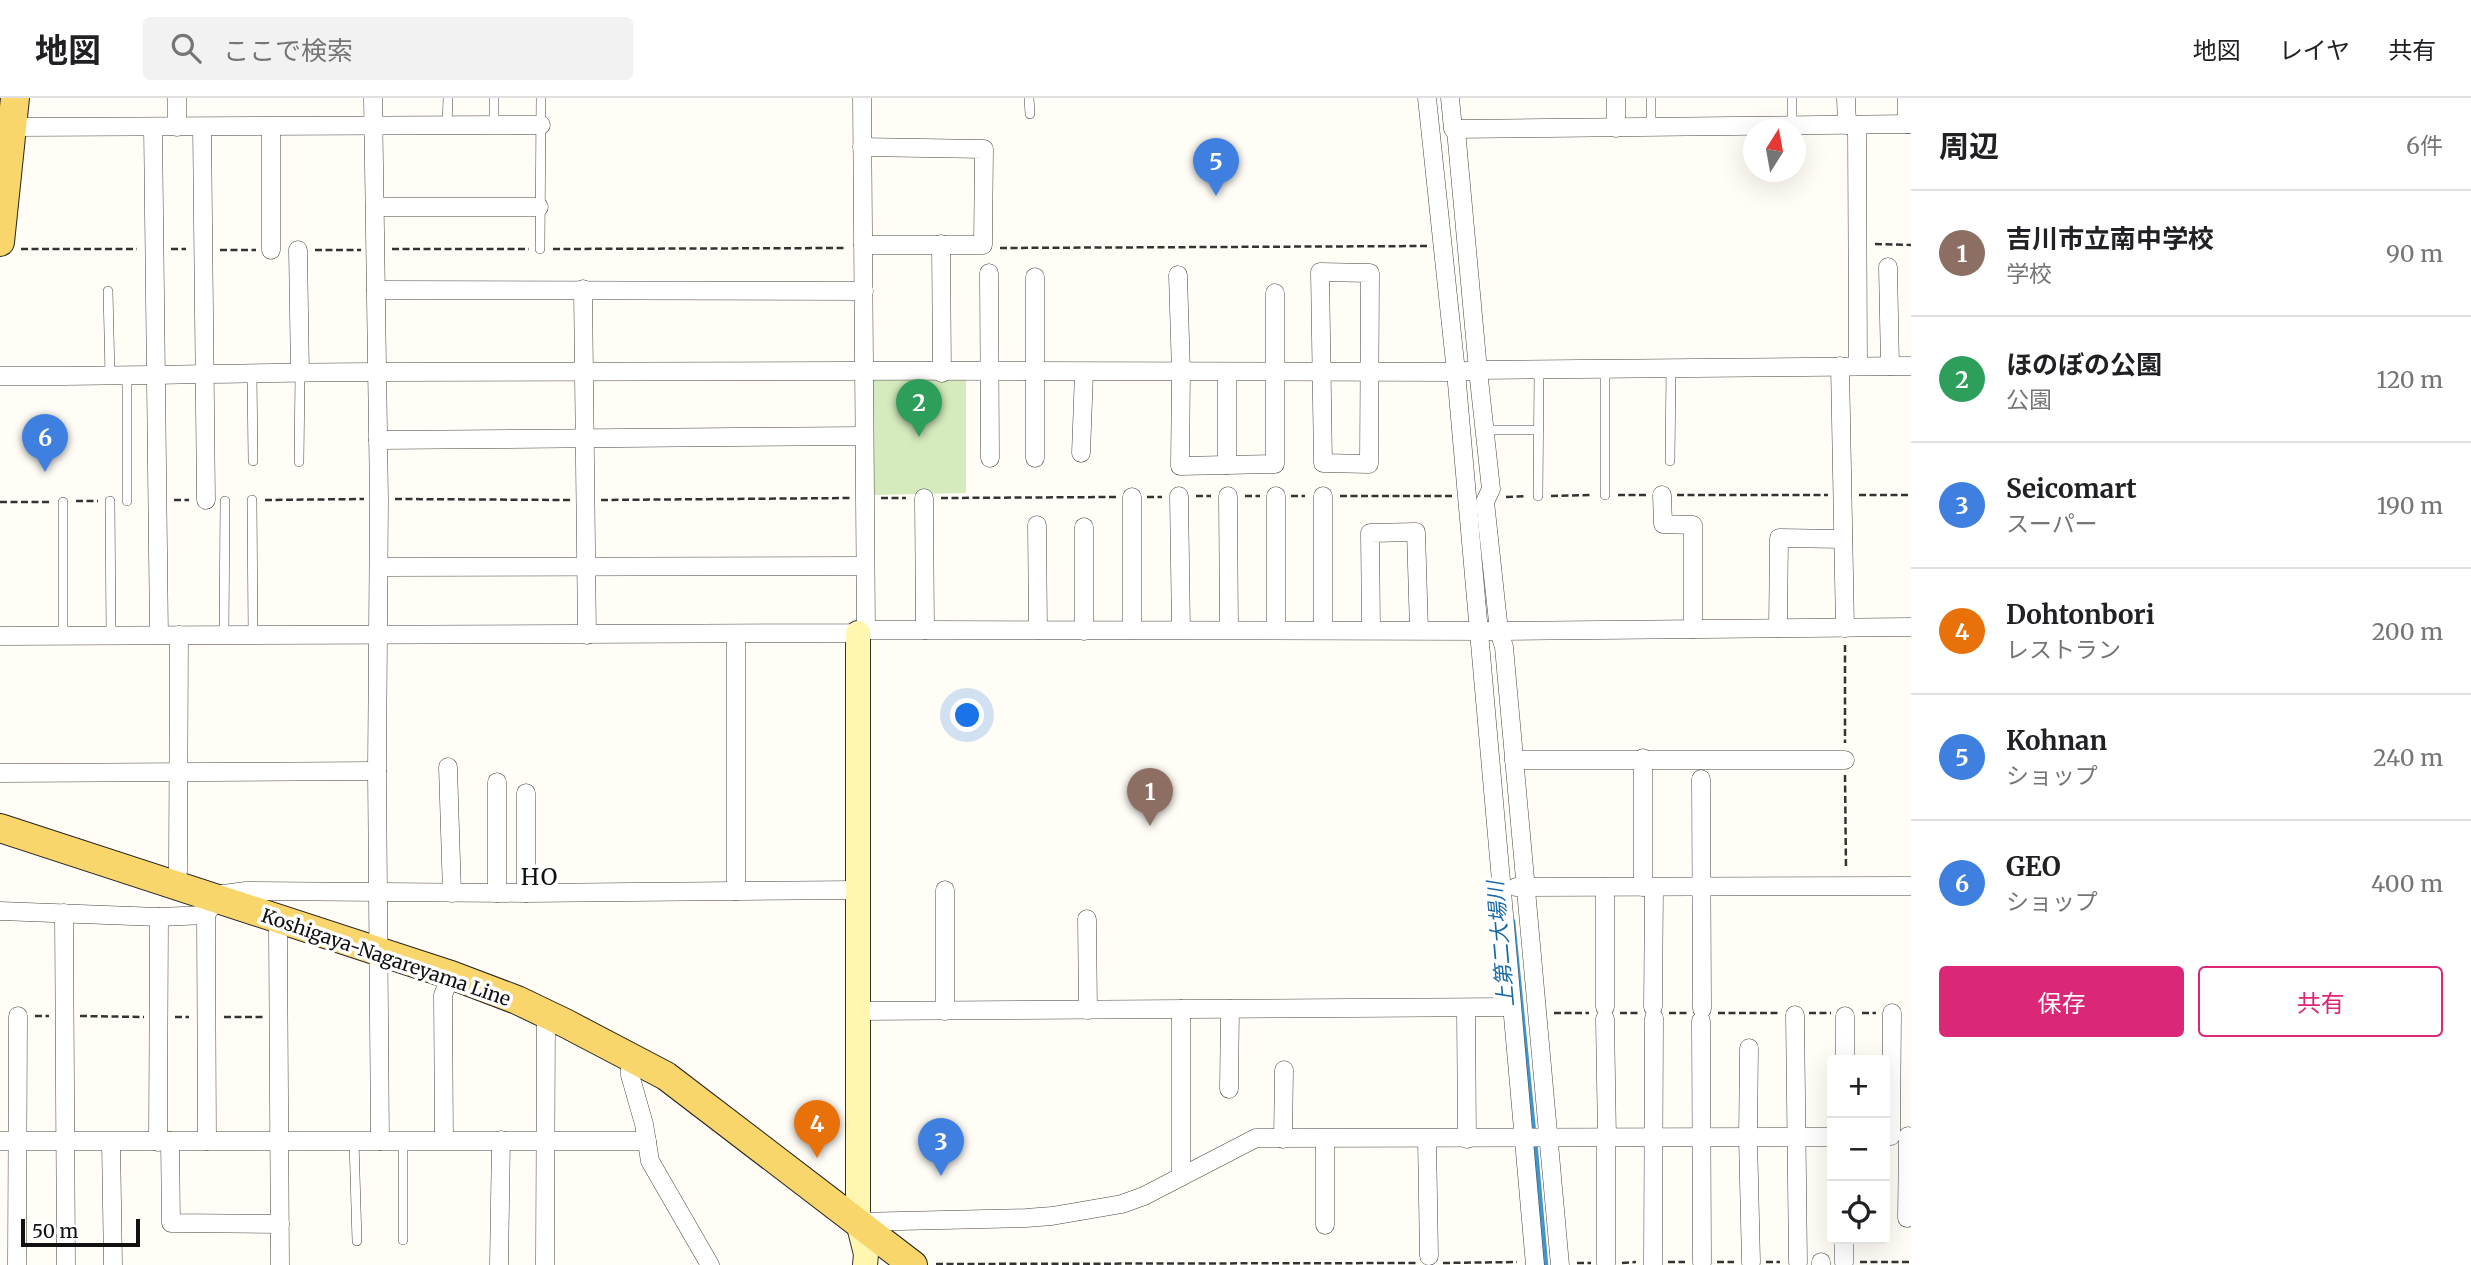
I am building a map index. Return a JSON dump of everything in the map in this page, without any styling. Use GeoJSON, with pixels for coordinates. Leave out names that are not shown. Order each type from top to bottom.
{"type":"FeatureCollection","features":[{"type":"Feature","properties":{"kind":"main road"},"geometry":{"type":"LineString","coordinates":[[6,245],[15,98]]}},
{"type":"Feature","properties":{"kind":"main road","name":"Koshigaya-Nagareyama Line"},"geometry":{"type":"LineString","coordinates":[[0,828],[174,886],[211,908],[281,921],[451,975],[517,1000],[634,1057],[666,1076],[913,1265]]}},
{"type":"Feature","properties":{"kind":"street"},"geometry":{"type":"LineString","coordinates":[[177,98],[177,127]]}},
{"type":"Feature","properties":{"kind":"street"},"geometry":{"type":"LineString","coordinates":[[373,98],[379,440],[377,771],[380,1141]]}},
{"type":"Feature","properties":{"kind":"street"},"geometry":{"type":"LineString","coordinates":[[862,98],[865,566],[858,890],[858,1222],[866,1254],[865,1265]]}},
{"type":"Feature","properties":{"kind":"street"},"geometry":{"type":"LineString","coordinates":[[1427,98],[1441,246],[1466,371],[1483,430],[1491,489],[1485,502],[1501,888],[1535,1264]]}},
{"type":"Feature","properties":{"kind":"street"},"geometry":{"type":"LineString","coordinates":[[1450,98],[1453,130],[1743,127]]}},
{"type":"Feature","properties":{"kind":"street"},"geometry":{"type":"LineString","coordinates":[[1616,98],[1616,128]]}},
{"type":"Feature","properties":{"kind":"street"},"geometry":{"type":"LineString","coordinates":[[1845,628],[1842,495],[1858,244],[1852,125],[1846,98]]}},
{"type":"Feature","properties":{"kind":"street"},"geometry":{"type":"LineString","coordinates":[[1806,126],[1909,124],[1907,98]]}},
{"type":"Feature","properties":{"kind":"street"},"geometry":{"type":"LineString","coordinates":[[13,127],[541,125]]}},
{"type":"Feature","properties":{"kind":"street"},"geometry":{"type":"LineString","coordinates":[[153,127],[159,635]]}},
{"type":"Feature","properties":{"kind":"street"},"geometry":{"type":"LineString","coordinates":[[202,127],[206,500]]}},
{"type":"Feature","properties":{"kind":"street"},"geometry":{"type":"LineString","coordinates":[[271,127],[271,250]]}},
{"type":"Feature","properties":{"kind":"street"},"geometry":{"type":"LineString","coordinates":[[1456,130],[1466,371],[1466,496],[1490,631],[1504,647],[1560,1265]]}},
{"type":"Feature","properties":{"kind":"street"},"geometry":{"type":"LineString","coordinates":[[862,147],[984,149],[984,244],[863,244]]}},
{"type":"Feature","properties":{"kind":"street"},"geometry":{"type":"LineString","coordinates":[[375,207],[540,207]]}},
{"type":"Feature","properties":{"kind":"street"},"geometry":{"type":"LineString","coordinates":[[941,244],[942,373]]}},
{"type":"Feature","properties":{"kind":"street"},"geometry":{"type":"LineString","coordinates":[[298,250],[300,373]]}},
{"type":"Feature","properties":{"kind":"street"},"geometry":{"type":"LineString","coordinates":[[1888,267],[1889,366]]}},
{"type":"Feature","properties":{"kind":"street"},"geometry":{"type":"LineString","coordinates":[[1320,272],[1370,274],[1369,464],[1323,464],[1321,372],[1320,272]]}},
{"type":"Feature","properties":{"kind":"street"},"geometry":{"type":"LineString","coordinates":[[989,273],[990,458]]}},
{"type":"Feature","properties":{"kind":"street"},"geometry":{"type":"LineString","coordinates":[[1178,275],[1180,467],[1275,464],[1275,293]]}},
{"type":"Feature","properties":{"kind":"street"},"geometry":{"type":"LineString","coordinates":[[1035,277],[1035,458]]}},
{"type":"Feature","properties":{"kind":"street"},"geometry":{"type":"LineString","coordinates":[[583,289],[587,635]]}},
{"type":"Feature","properties":{"kind":"street"},"geometry":{"type":"LineString","coordinates":[[376,290],[864,291]]}},
{"type":"Feature","properties":{"kind":"street"},"geometry":{"type":"LineString","coordinates":[[0,376],[119,377],[377,372],[1227,373],[1911,366]]}},
{"type":"Feature","properties":{"kind":"street"},"geometry":{"type":"LineString","coordinates":[[1081,453],[1084,373]]}},
{"type":"Feature","properties":{"kind":"street"},"geometry":{"type":"LineString","coordinates":[[1227,373],[1227,465]]}},
{"type":"Feature","properties":{"kind":"street"},"geometry":{"type":"LineString","coordinates":[[379,440],[864,436]]}},
{"type":"Feature","properties":{"kind":"street"},"geometry":{"type":"LineString","coordinates":[[1662,495],[1663,524],[1693,525],[1693,629]]}},
{"type":"Feature","properties":{"kind":"street"},"geometry":{"type":"LineString","coordinates":[[1179,496],[1181,630]]}},
{"type":"Feature","properties":{"kind":"street"},"geometry":{"type":"LineString","coordinates":[[1228,496],[1229,630]]}},
{"type":"Feature","properties":{"kind":"street"},"geometry":{"type":"LineString","coordinates":[[1276,496],[1276,630]]}},
{"type":"Feature","properties":{"kind":"street"},"geometry":{"type":"LineString","coordinates":[[1324,496],[1324,630]]}},
{"type":"Feature","properties":{"kind":"street"},"geometry":{"type":"LineString","coordinates":[[1132,497],[1132,630]]}},
{"type":"Feature","properties":{"kind":"street"},"geometry":{"type":"LineString","coordinates":[[924,498],[925,630]]}},
{"type":"Feature","properties":{"kind":"street"},"geometry":{"type":"LineString","coordinates":[[1037,525],[1038,630]]}},
{"type":"Feature","properties":{"kind":"street"},"geometry":{"type":"LineString","coordinates":[[1084,527],[1084,631]]}},
{"type":"Feature","properties":{"kind":"street"},"geometry":{"type":"LineString","coordinates":[[1371,630],[1370,533],[1416,532],[1419,630]]}},
{"type":"Feature","properties":{"kind":"street"},"geometry":{"type":"LineString","coordinates":[[1777,628],[1779,538],[1843,539]]}},
{"type":"Feature","properties":{"kind":"street"},"geometry":{"type":"LineString","coordinates":[[379,568],[865,566]]}},
{"type":"Feature","properties":{"kind":"street"},"geometry":{"type":"LineString","coordinates":[[0,636],[1911,627]]}},
{"type":"Feature","properties":{"kind":"street"},"geometry":{"type":"LineString","coordinates":[[736,634],[736,891]]}},
{"type":"Feature","properties":{"kind":"street"},"geometry":{"type":"LineString","coordinates":[[174,886],[178,871],[180,773],[178,635]]}},
{"type":"Feature","properties":{"kind":"street"},"geometry":{"type":"LineString","coordinates":[[1643,758],[1653,1012],[1653,1265]]}},
{"type":"Feature","properties":{"kind":"street"},"geometry":{"type":"LineString","coordinates":[[1514,760],[1845,760]]}},
{"type":"Feature","properties":{"kind":"street"},"geometry":{"type":"LineString","coordinates":[[448,767],[452,893]]}},
{"type":"Feature","properties":{"kind":"street"},"geometry":{"type":"LineString","coordinates":[[0,773],[377,771]]}},
{"type":"Feature","properties":{"kind":"street"},"geometry":{"type":"LineString","coordinates":[[1701,779],[1702,1262]]}},
{"type":"Feature","properties":{"kind":"street"},"geometry":{"type":"LineString","coordinates":[[497,782],[497,892]]}},
{"type":"Feature","properties":{"kind":"street"},"geometry":{"type":"LineString","coordinates":[[526,793],[526,893]]}},
{"type":"Feature","properties":{"kind":"street"},"geometry":{"type":"LineString","coordinates":[[1501,888],[1911,886]]}},
{"type":"Feature","properties":{"kind":"street"},"geometry":{"type":"LineString","coordinates":[[1605,887],[1606,1263]]}},
{"type":"Feature","properties":{"kind":"street"},"geometry":{"type":"LineString","coordinates":[[207,1141],[206,1017],[211,908],[223,894],[246,891],[526,893],[858,890]]}},
{"type":"Feature","properties":{"kind":"street"},"geometry":{"type":"LineString","coordinates":[[945,890],[945,1011]]}},
{"type":"Feature","properties":{"kind":"street"},"geometry":{"type":"LineString","coordinates":[[0,911],[159,917],[211,908]]}},
{"type":"Feature","properties":{"kind":"street"},"geometry":{"type":"LineString","coordinates":[[64,913],[66,1265]]}},
{"type":"Feature","properties":{"kind":"street"},"geometry":{"type":"LineString","coordinates":[[159,917],[158,1017],[171,1223],[280,1224]]}},
{"type":"Feature","properties":{"kind":"street"},"geometry":{"type":"LineString","coordinates":[[1087,919],[1088,1010]]}},
{"type":"Feature","properties":{"kind":"street"},"geometry":{"type":"LineString","coordinates":[[280,1265],[278,930],[281,921]]}},
{"type":"Feature","properties":{"kind":"street"},"geometry":{"type":"LineString","coordinates":[[444,1140],[443,995],[451,975]]}},
{"type":"Feature","properties":{"kind":"street"},"geometry":{"type":"LineString","coordinates":[[858,1011],[1511,1007]]}},
{"type":"Feature","properties":{"kind":"street"},"geometry":{"type":"LineString","coordinates":[[1466,1008],[1467,1139]]}},
{"type":"Feature","properties":{"kind":"street"},"geometry":{"type":"LineString","coordinates":[[1181,1009],[1181,1177]]}},
{"type":"Feature","properties":{"kind":"street"},"geometry":{"type":"LineString","coordinates":[[1229,1089],[1230,1009]]}},
{"type":"Feature","properties":{"kind":"street"},"geometry":{"type":"LineString","coordinates":[[1892,1013],[1907,1218]]}},
{"type":"Feature","properties":{"kind":"street"},"geometry":{"type":"LineString","coordinates":[[545,1264],[548,1140],[546,1014]]}},
{"type":"Feature","properties":{"kind":"street"},"geometry":{"type":"LineString","coordinates":[[1795,1015],[1798,1262]]}},
{"type":"Feature","properties":{"kind":"street"},"geometry":{"type":"LineString","coordinates":[[17,1265],[9,1141],[18,1016]]}},
{"type":"Feature","properties":{"kind":"street"},"geometry":{"type":"LineString","coordinates":[[1844,1055],[1845,1016]]}},
{"type":"Feature","properties":{"kind":"street"},"geometry":{"type":"LineString","coordinates":[[1749,1048],[1751,1262]]}},
{"type":"Feature","properties":{"kind":"street"},"geometry":{"type":"LineString","coordinates":[[634,1057],[630,1075],[650,1161],[710,1265]]}},
{"type":"Feature","properties":{"kind":"street"},"geometry":{"type":"LineString","coordinates":[[1283,1139],[1284,1070]]}},
{"type":"Feature","properties":{"kind":"street"},"geometry":{"type":"LineString","coordinates":[[858,1222],[1052,1216],[1122,1204],[1144,1196],[1256,1138],[1827,1137]]}},
{"type":"Feature","properties":{"kind":"street"},"geometry":{"type":"LineString","coordinates":[[1325,1139],[1325,1225]]}},
{"type":"Feature","properties":{"kind":"street"},"geometry":{"type":"LineString","coordinates":[[1427,1139],[1430,1260]]}},
{"type":"Feature","properties":{"kind":"street"},"geometry":{"type":"LineString","coordinates":[[499,1265],[501,1140]]}},
{"type":"Feature","properties":{"kind":"street"},"geometry":{"type":"LineString","coordinates":[[9,1141],[647,1141]]}},
{"type":"Feature","properties":{"kind":"street"},"geometry":{"type":"LineString","coordinates":[[111,1142],[113,1265]]}},
{"type":"Feature","properties":{"kind":"street"},"geometry":{"type":"LineString","coordinates":[[1844,1244],[1844,1262]]}},
{"type":"Feature","properties":{"kind":"lane"},"geometry":{"type":"LineString","coordinates":[[447,98],[447,126]]}},
{"type":"Feature","properties":{"kind":"lane"},"geometry":{"type":"LineString","coordinates":[[494,98],[494,126]]}},
{"type":"Feature","properties":{"kind":"lane"},"geometry":{"type":"LineString","coordinates":[[540,249],[541,98]]}},
{"type":"Feature","properties":{"kind":"lane"},"geometry":{"type":"LineString","coordinates":[[1030,98],[1030,114]]}},
{"type":"Feature","properties":{"kind":"lane"},"geometry":{"type":"LineString","coordinates":[[1650,98],[1651,128]]}},
{"type":"Feature","properties":{"kind":"lane"},"geometry":{"type":"LineString","coordinates":[[1792,98],[1792,119]]}},
{"type":"Feature","properties":{"kind":"lane"},"geometry":{"type":"LineString","coordinates":[[108,291],[119,377],[127,501]]}},
{"type":"Feature","properties":{"kind":"lane"},"geometry":{"type":"LineString","coordinates":[[1605,369],[1605,495]]}},
{"type":"Feature","properties":{"kind":"lane"},"geometry":{"type":"LineString","coordinates":[[1670,461],[1671,369]]}},
{"type":"Feature","properties":{"kind":"lane"},"geometry":{"type":"LineString","coordinates":[[1538,496],[1539,370]]}},
{"type":"Feature","properties":{"kind":"lane"},"geometry":{"type":"LineString","coordinates":[[299,462],[300,373]]}},
{"type":"Feature","properties":{"kind":"lane"},"geometry":{"type":"LineString","coordinates":[[252,374],[253,461]]}},
{"type":"Feature","properties":{"kind":"lane"},"geometry":{"type":"LineString","coordinates":[[1483,430],[1537,430]]}},
{"type":"Feature","properties":{"kind":"lane"},"geometry":{"type":"LineString","coordinates":[[252,500],[253,635]]}},
{"type":"Feature","properties":{"kind":"lane"},"geometry":{"type":"LineString","coordinates":[[110,501],[111,636]]}},
{"type":"Feature","properties":{"kind":"lane"},"geometry":{"type":"LineString","coordinates":[[224,635],[225,501]]}},
{"type":"Feature","properties":{"kind":"lane"},"geometry":{"type":"LineString","coordinates":[[63,502],[63,636]]}},
{"type":"Feature","properties":{"kind":"lane"},"geometry":{"type":"LineString","coordinates":[[403,1140],[403,1240]]}},
{"type":"Feature","properties":{"kind":"lane"},"geometry":{"type":"LineString","coordinates":[[354,1141],[356,1241]]}},
{"type":"Feature","properties":{"kind":"path"},"geometry":{"type":"LineString","coordinates":[[298,250],[848,248],[863,244]]}},
{"type":"Feature","properties":{"kind":"path"},"geometry":{"type":"LineString","coordinates":[[984,244],[989,248],[1441,246]]}},
{"type":"Feature","properties":{"kind":"path"},"geometry":{"type":"LineString","coordinates":[[1858,244],[1911,245]]}},
{"type":"Feature","properties":{"kind":"path"},"geometry":{"type":"LineString","coordinates":[[6,245],[271,250]]}},
{"type":"Feature","properties":{"kind":"path"},"geometry":{"type":"LineString","coordinates":[[1489,495],[1911,495]]}},
{"type":"Feature","properties":{"kind":"path"},"geometry":{"type":"LineString","coordinates":[[379,499],[1466,496]]}},
{"type":"Feature","properties":{"kind":"path"},"geometry":{"type":"LineString","coordinates":[[18,1016],[279,1017]]}},
{"type":"Feature","properties":{"kind":"path"},"geometry":{"type":"LineString","coordinates":[[928,1264],[1430,1260],[1535,1264]]}},
{"type":"Feature","properties":{"kind":"green space"},"geometry":{"type":"Polygon","coordinates":[[[877,377],[966,378],[966,493],[871,495],[871,381],[877,377]]]}},
{"type":"Feature","properties":{"kind":"waterway","name":"上第二大場川"},"geometry":{"type":"LineString","coordinates":[[1513,921],[1534,1132]]}},
{"type":"Feature","properties":{"kind":"waterway","name":"上第二大場川"},"geometry":{"type":"LineString","coordinates":[[1535,1140],[1546,1265]]}},
{"type":"Feature","properties":{"kind":"place","name":"Kohnan"},"geometry":{"type":"Point","coordinates":[1216,196]}},
{"type":"Feature","properties":{"kind":"place","name":"ほのぼの公園"},"geometry":{"type":"Point","coordinates":[919,437]}},
{"type":"Feature","properties":{"kind":"place","name":"GEO"},"geometry":{"type":"Point","coordinates":[45,472]}},
{"type":"Feature","properties":{"kind":"place","name":"吉川市立南中学校"},"geometry":{"type":"Point","coordinates":[1150,826]}},
{"type":"Feature","properties":{"kind":"place","name":"Dohtonbori"},"geometry":{"type":"Point","coordinates":[817,1158]}},
{"type":"Feature","properties":{"kind":"place","name":"Seicomart"},"geometry":{"type":"Point","coordinates":[941,1176]}},
{"type":"Feature","properties":{"kind":"district","name":"HO"},"geometry":{"type":"Point","coordinates":[540,877]}}]}
